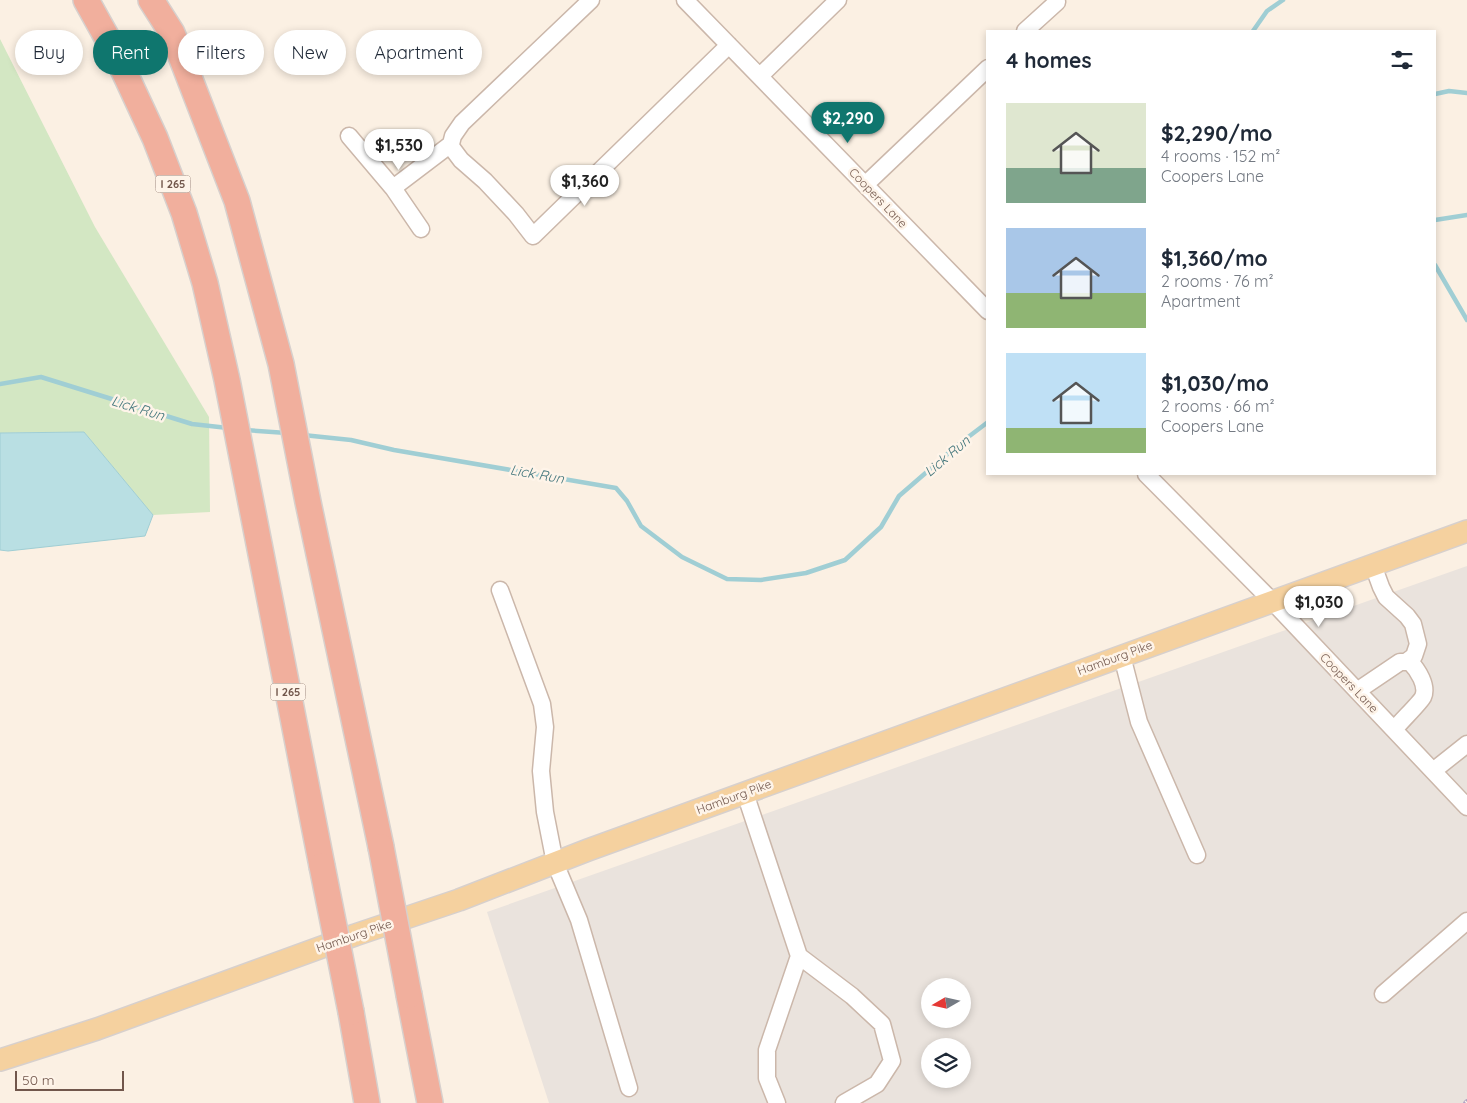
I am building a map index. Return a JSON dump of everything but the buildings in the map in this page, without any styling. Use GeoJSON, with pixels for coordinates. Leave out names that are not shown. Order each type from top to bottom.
{"type":"FeatureCollection","features":[{"type":"Feature","properties":{"kind":"highway","name":"I 265"},"geometry":{"type":"LineString","coordinates":[[86,0],[115,52],[154,138],[184,213],[205,284],[227,380],[351,1012],[367,1103]]}},
{"type":"Feature","properties":{"kind":"highway"},"geometry":{"type":"LineString","coordinates":[[151,0],[172,33],[237,201],[282,364],[308,502],[381,847],[430,1103]]}},
{"type":"Feature","properties":{"kind":"main road","name":"Hamburg Pike"},"geometry":{"type":"LineString","coordinates":[[0,1060],[97,1029],[355,935],[458,900],[745,793],[1467,531]]}},
{"type":"Feature","properties":{"kind":"street"},"geometry":{"type":"LineString","coordinates":[[591,0],[462,123],[453,136],[451,144],[461,160],[485,181],[516,214],[533,236],[729,45]]}},
{"type":"Feature","properties":{"kind":"street","name":"Coopers Lane"},"geometry":{"type":"LineString","coordinates":[[685,0],[986,309]]}},
{"type":"Feature","properties":{"kind":"street"},"geometry":{"type":"LineString","coordinates":[[760,76],[838,0]]}},
{"type":"Feature","properties":{"kind":"street"},"geometry":{"type":"LineString","coordinates":[[1027,30],[1057,2]]}},
{"type":"Feature","properties":{"kind":"street"},"geometry":{"type":"LineString","coordinates":[[865,185],[986,70]]}},
{"type":"Feature","properties":{"kind":"street"},"geometry":{"type":"LineString","coordinates":[[349,136],[393,188],[421,228]]}},
{"type":"Feature","properties":{"kind":"street"},"geometry":{"type":"LineString","coordinates":[[393,188],[451,144]]}},
{"type":"Feature","properties":{"kind":"street","name":"Coopers Lane"},"geometry":{"type":"LineString","coordinates":[[1147,475],[1272,601],[1467,807]]}},
{"type":"Feature","properties":{"kind":"street"},"geometry":{"type":"LineString","coordinates":[[1373,565],[1386,597],[1407,616],[1416,632],[1418,644],[1414,656],[1406,662]]}},
{"type":"Feature","properties":{"kind":"street"},"geometry":{"type":"LineString","coordinates":[[500,590],[542,704],[545,727],[542,771],[545,812],[555,863],[580,920],[629,1088]]}},
{"type":"Feature","properties":{"kind":"street"},"geometry":{"type":"LineString","coordinates":[[1122,656],[1138,722],[1197,855]]}},
{"type":"Feature","properties":{"kind":"street"},"geometry":{"type":"LineString","coordinates":[[1357,691],[1400,662],[1410,662],[1417,669],[1424,686],[1423,697],[1394,730]]}},
{"type":"Feature","properties":{"kind":"street"},"geometry":{"type":"LineString","coordinates":[[1433,771],[1467,744]]}},
{"type":"Feature","properties":{"kind":"street"},"geometry":{"type":"LineString","coordinates":[[745,793],[799,956],[852,996],[882,1024],[892,1061],[877,1084],[844,1103]]}},
{"type":"Feature","properties":{"kind":"street"},"geometry":{"type":"LineString","coordinates":[[1383,994],[1467,921]]}},
{"type":"Feature","properties":{"kind":"street"},"geometry":{"type":"LineString","coordinates":[[778,1103],[767,1078],[767,1050],[799,956]]}},
{"type":"Feature","properties":{"kind":"shaded area"},"geometry":{"type":"Polygon","coordinates":[[[1467,566],[1467,1103],[549,1103],[487,912],[1467,566]]]}},
{"type":"Feature","properties":{"kind":"green space"},"geometry":{"type":"Polygon","coordinates":[[[0,39],[15,69],[15,75],[18,75],[95,227],[209,417],[210,512],[153,515],[84,432],[0,433],[0,39]]]}},
{"type":"Feature","properties":{"kind":"water"},"geometry":{"type":"Polygon","coordinates":[[[84,432],[153,515],[145,536],[8,551],[0,550],[0,433],[84,432]]]}},
{"type":"Feature","properties":{"kind":"waterway"},"geometry":{"type":"LineString","coordinates":[[1254,30],[1267,11],[1283,0]]}},
{"type":"Feature","properties":{"kind":"waterway","name":"Lick Run"},"geometry":{"type":"LineString","coordinates":[[1436,94],[1449,91],[1467,93]]}},
{"type":"Feature","properties":{"kind":"waterway","name":"Lick Run"},"geometry":{"type":"LineString","coordinates":[[1436,220],[1467,215]]}},
{"type":"Feature","properties":{"kind":"waterway","name":"Lick Run"},"geometry":{"type":"LineString","coordinates":[[1436,267],[1467,320]]}},
{"type":"Feature","properties":{"kind":"waterway","name":"Lick Run"},"geometry":{"type":"LineString","coordinates":[[0,384],[41,377],[192,424],[228,428]]}},
{"type":"Feature","properties":{"kind":"waterway","name":"Lick Run"},"geometry":{"type":"LineString","coordinates":[[303,435],[351,440],[394,450],[616,488],[627,501],[641,526],[682,557],[727,579],[761,580],[806,573],[845,560],[881,527],[899,496],[959,444],[986,424]]}},
{"type":"Feature","properties":{"kind":"waterway","name":"Lick Run"},"geometry":{"type":"LineString","coordinates":[[245,430],[287,433]]}}]}
